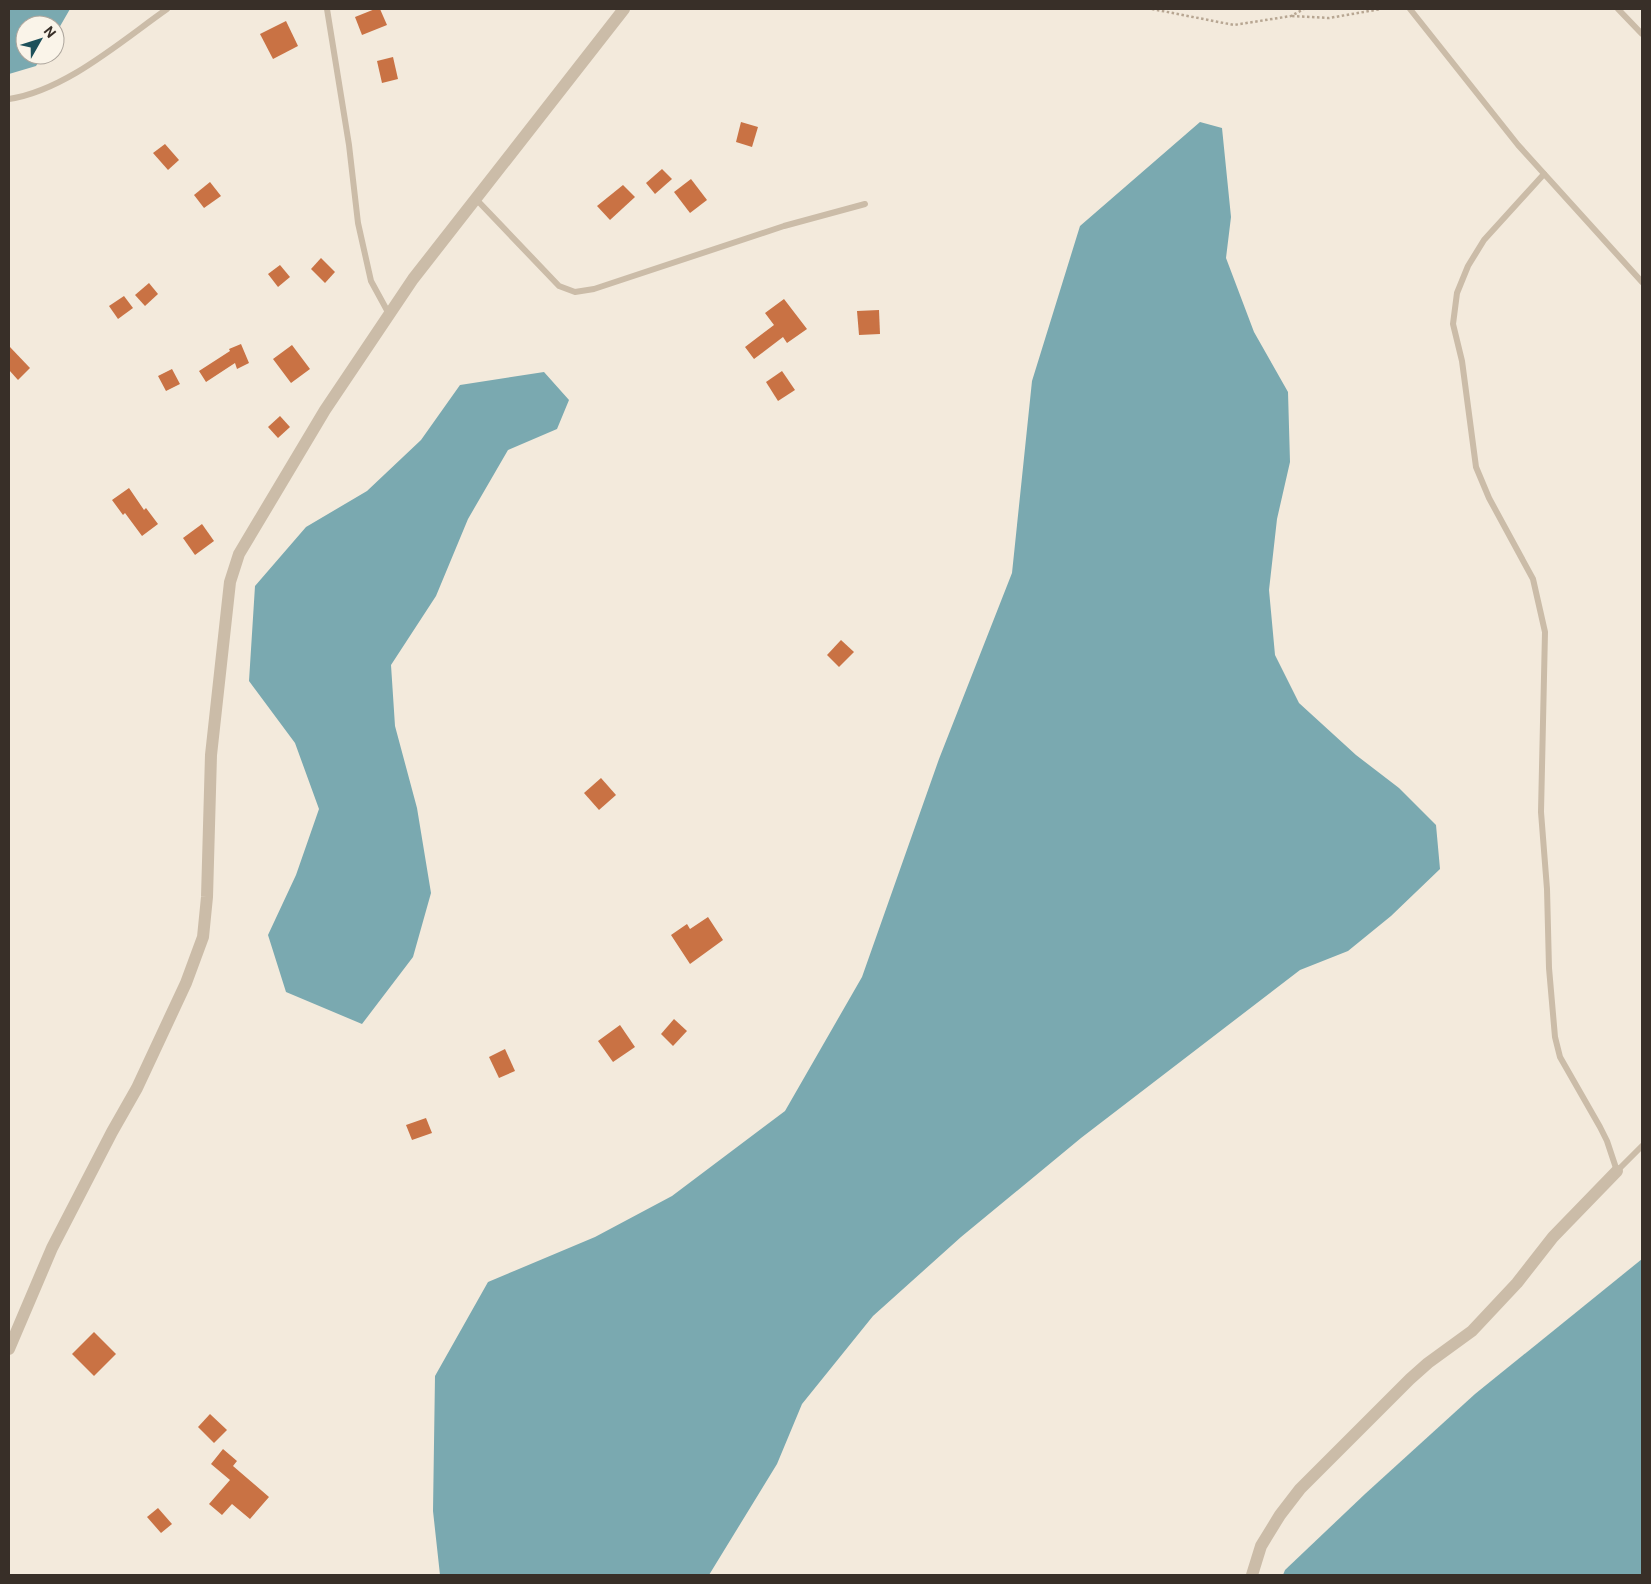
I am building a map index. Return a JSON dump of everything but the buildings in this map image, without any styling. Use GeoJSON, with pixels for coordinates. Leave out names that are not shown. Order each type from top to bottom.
{"type":"FeatureCollection","features":[{"type":"Feature","properties":{"kind":"street"},"geometry":{"type":"LineString","coordinates":[[9,1348],[52,1248],[137,1088],[186,983],[203,937],[207,897],[211,755],[230,582],[239,554],[325,410],[412,278],[624,9]]}},
{"type":"Feature","properties":{"kind":"street"},"geometry":{"type":"LineString","coordinates":[[1252,1575],[1261,1546],[1280,1515],[1300,1490],[1410,1379],[1428,1363],[1478,1326],[1517,1283],[1554,1237],[1617,1171]]}},
{"type":"Feature","properties":{"kind":"lane"},"geometry":{"type":"LineString","coordinates":[[9,99],[54,85],[83,68],[167,9]]}},
{"type":"Feature","properties":{"kind":"lane"},"geometry":{"type":"LineString","coordinates":[[327,9],[349,145],[358,223],[371,281],[389,314]]}},
{"type":"Feature","properties":{"kind":"lane"},"geometry":{"type":"LineString","coordinates":[[1410,9],[1518,145],[1642,282]]}},
{"type":"Feature","properties":{"kind":"lane"},"geometry":{"type":"LineString","coordinates":[[1618,9],[1642,34]]}},
{"type":"Feature","properties":{"kind":"lane"},"geometry":{"type":"LineString","coordinates":[[1544,174],[1484,240],[1468,266],[1457,293],[1453,324],[1462,361],[1476,467],[1489,498],[1533,579],[1545,632],[1541,812],[1547,889],[1548,960],[1555,1037],[1560,1057],[1600,1126],[1617,1171],[1642,1146]]}},
{"type":"Feature","properties":{"kind":"lane"},"geometry":{"type":"LineString","coordinates":[[475,198],[559,286],[574,292],[594,289],[784,226],[864,204]]}},
{"type":"Feature","properties":{"kind":"path"},"geometry":{"type":"LineString","coordinates":[[1152,9],[1234,25],[1291,16],[1329,18],[1381,9]]}},
{"type":"Feature","properties":{"kind":"path"},"geometry":{"type":"LineString","coordinates":[[1291,16],[1304,9]]}},
{"type":"Feature","properties":{"kind":"water"},"geometry":{"type":"Polygon","coordinates":[[[9,9],[70,9],[65,18],[65,15],[15,15],[15,65],[37,65],[9,74],[9,9]]]}},
{"type":"Feature","properties":{"kind":"water"},"geometry":{"type":"Polygon","coordinates":[[[1200,122],[1222,128],[1231,217],[1226,258],[1254,332],[1288,392],[1290,462],[1277,519],[1269,590],[1275,655],[1299,703],[1356,755],[1399,788],[1436,825],[1440,869],[1391,916],[1348,951],[1300,970],[1081,1138],[961,1237],[873,1316],[802,1404],[777,1464],[709,1575],[440,1575],[433,1511],[435,1376],[488,1282],[595,1237],[672,1196],[785,1111],[862,977],[939,759],[1012,573],[1032,381],[1080,226],[1200,122]]]}},
{"type":"Feature","properties":{"kind":"water"},"geometry":{"type":"Polygon","coordinates":[[[544,372],[569,400],[557,429],[508,450],[468,519],[436,596],[391,665],[395,726],[417,808],[431,893],[413,957],[362,1024],[286,992],[268,935],[296,875],[319,809],[295,743],[249,681],[255,586],[306,527],[367,491],[421,440],[460,385],[544,372]]]}},
{"type":"Feature","properties":{"kind":"water"},"geometry":{"type":"Polygon","coordinates":[[[1642,1259],[1642,1575],[1283,1575],[1285,1570],[1365,1494],[1475,1394],[1642,1259]]]}}]}
